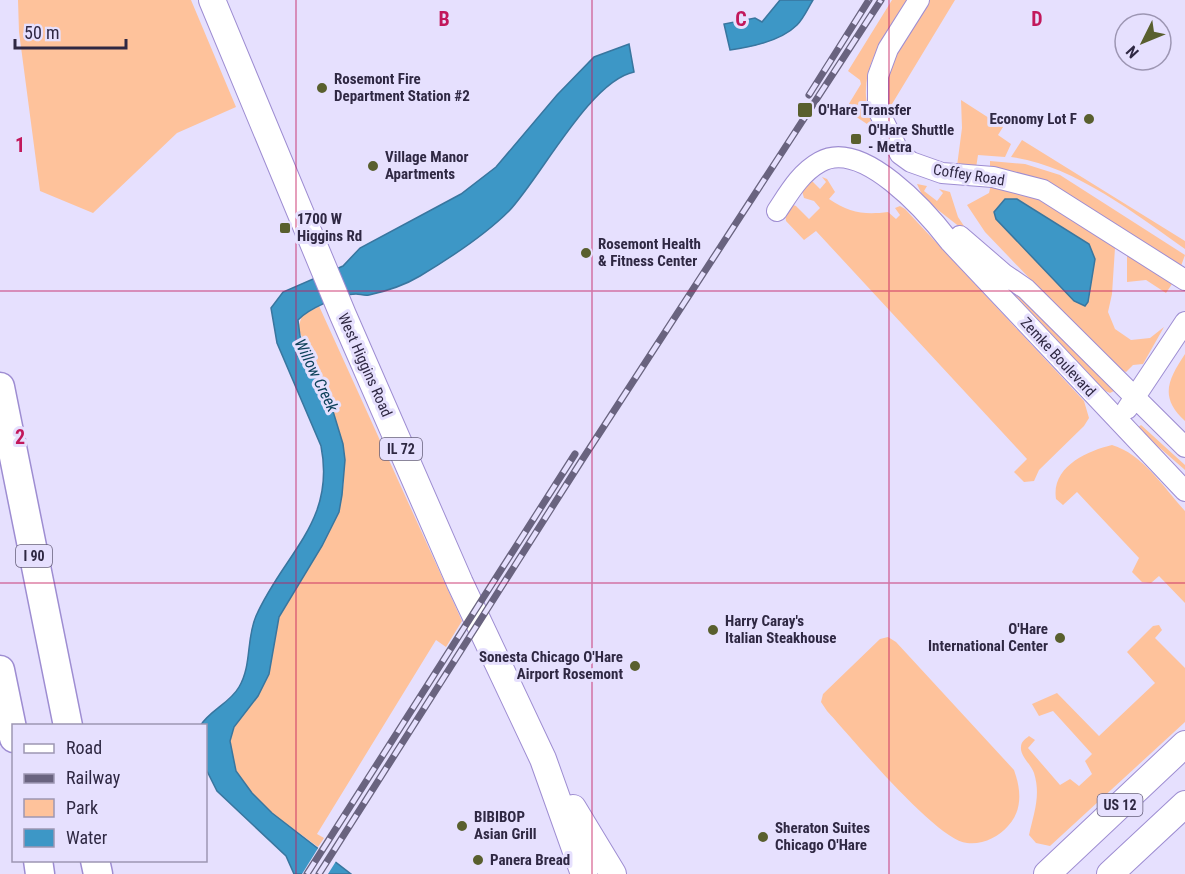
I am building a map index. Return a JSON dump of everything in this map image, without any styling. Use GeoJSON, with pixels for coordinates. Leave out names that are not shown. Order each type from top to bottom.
{"type":"FeatureCollection","features":[{"type":"Feature","properties":{"kind":"highway","name":"I 90"},"geometry":{"type":"LineString","coordinates":[[0,387],[68,724]]}},
{"type":"Feature","properties":{"kind":"highway"},"geometry":{"type":"LineString","coordinates":[[0,670],[12,728]]}},
{"type":"Feature","properties":{"kind":"main road","name":"West Higgins Road"},"geometry":{"type":"LineString","coordinates":[[212,0],[343,315],[460,582],[543,759],[584,874]]}},
{"type":"Feature","properties":{"kind":"main road","name":"US 12"},"geometry":{"type":"LineString","coordinates":[[1047,874],[1185,744]]}},
{"type":"Feature","properties":{"kind":"main road","name":"West Higgins Road"},"geometry":{"type":"LineString","coordinates":[[543,759],[613,874]]}},
{"type":"Feature","properties":{"kind":"main road","name":"US 12"},"geometry":{"type":"LineString","coordinates":[[1110,874],[1185,804]]}},
{"type":"Feature","properties":{"kind":"street","name":"Coffey Road"},"geometry":{"type":"LineString","coordinates":[[919,0],[888,49],[878,76],[878,110],[900,154],[911,162],[942,172],[993,177],[1043,190],[1185,280]]}},
{"type":"Feature","properties":{"kind":"street","name":"Zemke Boulevard"},"geometry":{"type":"LineString","coordinates":[[777,211],[809,169],[822,160],[836,157],[858,160],[880,173],[934,221],[950,242],[1185,491]]}},
{"type":"Feature","properties":{"kind":"street","name":"Zemke Boulevard"},"geometry":{"type":"LineString","coordinates":[[934,221],[958,234],[1004,274],[1026,289],[1185,447]]}},
{"type":"Feature","properties":{"kind":"street"},"geometry":{"type":"LineString","coordinates":[[1118,420],[1135,399],[1185,322]]}},
{"type":"Feature","properties":{"kind":"green space"},"geometry":{"type":"Polygon","coordinates":[[[18,0],[191,0],[236,107],[177,133],[93,213],[40,191],[19,32],[18,0]]]}},
{"type":"Feature","properties":{"kind":"green space"},"geometry":{"type":"Polygon","coordinates":[[[892,0],[909,0],[875,53],[867,77],[866,93],[871,122],[867,124],[852,114],[854,111],[847,107],[861,84],[860,80],[848,71],[892,0]]]}},
{"type":"Feature","properties":{"kind":"green space"},"geometry":{"type":"Polygon","coordinates":[[[929,0],[955,0],[892,104],[892,110],[886,111],[883,85],[895,53],[929,0]]]}},
{"type":"Feature","properties":{"kind":"green space"},"geometry":{"type":"Polygon","coordinates":[[[961,100],[1003,127],[998,135],[1011,144],[1005,157],[978,155],[976,168],[957,166],[962,128],[961,100]]]}},
{"type":"Feature","properties":{"kind":"green space"},"geometry":{"type":"Polygon","coordinates":[[[1022,140],[1185,241],[1185,249],[1124,206],[1080,180],[1057,169],[1011,157],[1022,140]]]}},
{"type":"Feature","properties":{"kind":"green space"},"geometry":{"type":"Polygon","coordinates":[[[990,161],[1025,164],[1060,175],[1185,255],[1181,266],[1046,181],[990,170],[990,161]]]}},
{"type":"Feature","properties":{"kind":"green space"},"geometry":{"type":"Polygon","coordinates":[[[822,177],[827,179],[835,192],[829,199],[850,210],[864,213],[888,212],[896,219],[900,215],[895,208],[900,206],[905,209],[1084,401],[1089,418],[1084,426],[1039,470],[1034,481],[1024,482],[1014,472],[1027,459],[816,231],[804,240],[786,221],[785,213],[791,204],[809,219],[820,208],[814,201],[804,198],[802,191],[812,181],[820,189],[826,182],[822,177]]]}},
{"type":"Feature","properties":{"kind":"green space"},"geometry":{"type":"Polygon","coordinates":[[[917,184],[927,186],[924,191],[937,201],[943,193],[939,189],[950,192],[958,217],[970,235],[924,199],[917,184]]]}},
{"type":"Feature","properties":{"kind":"green space"},"geometry":{"type":"Polygon","coordinates":[[[991,184],[1024,189],[1112,242],[1115,248],[1112,294],[1108,312],[1115,329],[1131,340],[1150,338],[1164,327],[1143,364],[1133,365],[1126,372],[1121,370],[1080,331],[985,232],[967,205],[989,193],[991,184]]]}},
{"type":"Feature","properties":{"kind":"green space"},"geometry":{"type":"Polygon","coordinates":[[[1127,251],[1174,281],[1166,293],[1146,280],[1127,282],[1127,251]]]}},
{"type":"Feature","properties":{"kind":"green space"},"geometry":{"type":"Polygon","coordinates":[[[993,271],[1115,387],[1114,391],[1110,393],[1097,387],[991,274],[993,271]]]}},
{"type":"Feature","properties":{"kind":"green space"},"geometry":{"type":"Polygon","coordinates":[[[319,306],[462,621],[446,647],[436,640],[317,834],[324,838],[318,847],[272,813],[252,793],[236,771],[230,741],[234,727],[269,674],[279,617],[322,546],[339,512],[344,481],[329,398],[298,328],[302,316],[319,306]]]}},
{"type":"Feature","properties":{"kind":"green space"},"geometry":{"type":"Polygon","coordinates":[[[1185,354],[1185,421],[1172,404],[1169,388],[1174,372],[1185,354]]]}},
{"type":"Feature","properties":{"kind":"green space"},"geometry":{"type":"Polygon","coordinates":[[[1141,425],[1185,465],[1185,470],[1137,428],[1141,425]]]}},
{"type":"Feature","properties":{"kind":"green space"},"geometry":{"type":"Polygon","coordinates":[[[1112,445],[1123,449],[1143,464],[1185,511],[1185,603],[1159,576],[1151,583],[1142,582],[1132,572],[1139,558],[1077,492],[1063,505],[1056,499],[1059,478],[1065,469],[1082,456],[1112,445]]]}},
{"type":"Feature","properties":{"kind":"green space"},"geometry":{"type":"Polygon","coordinates":[[[1159,625],[1162,630],[1155,638],[1185,668],[1185,722],[1050,846],[1036,843],[1029,835],[1036,804],[1036,781],[1033,770],[1022,754],[1022,742],[1029,736],[1035,740],[1028,748],[1060,785],[1070,779],[1079,786],[1092,774],[1085,761],[1092,754],[1053,711],[1039,716],[1032,704],[1057,693],[1099,736],[1155,683],[1127,652],[1153,626],[1159,625]]]}},
{"type":"Feature","properties":{"kind":"green space"},"geometry":{"type":"Polygon","coordinates":[[[888,637],[896,642],[1014,770],[1019,792],[1018,806],[1013,820],[995,837],[978,843],[967,843],[953,838],[936,825],[874,764],[821,702],[823,694],[880,639],[888,637]]]}},
{"type":"Feature","properties":{"kind":"water"},"geometry":{"type":"Polygon","coordinates":[[[780,0],[813,0],[804,16],[790,31],[757,45],[730,50],[724,24],[755,18],[762,22],[780,0]]]}},
{"type":"Feature","properties":{"kind":"water","name":"Willow Creek"},"geometry":{"type":"Polygon","coordinates":[[[629,44],[634,72],[617,79],[600,93],[567,132],[522,196],[489,229],[455,254],[408,282],[369,295],[356,294],[334,299],[309,311],[298,320],[300,336],[329,398],[343,444],[345,460],[342,495],[339,512],[322,546],[279,617],[269,674],[258,696],[234,727],[230,741],[236,771],[252,793],[272,813],[351,874],[294,874],[286,856],[217,791],[207,771],[207,724],[201,724],[231,698],[239,687],[246,670],[256,616],[267,594],[305,536],[321,496],[324,473],[321,446],[277,343],[271,308],[283,292],[343,266],[360,248],[461,194],[496,167],[557,95],[594,57],[629,44]]]}},
{"type":"Feature","properties":{"kind":"water"},"geometry":{"type":"Polygon","coordinates":[[[1005,199],[1017,199],[1089,244],[1095,259],[1088,302],[1085,306],[1074,301],[996,219],[994,212],[1005,199]]]}},
{"type":"Feature","properties":{"kind":"pier"},"geometry":{"type":"Polygon","coordinates":[[[320,845],[338,858],[328,874],[302,874],[320,845]]]}},
{"type":"Feature","properties":{"kind":"railway"},"geometry":{"type":"LineString","coordinates":[[809,95],[869,0]]}},
{"type":"Feature","properties":{"kind":"railway"},"geometry":{"type":"LineString","coordinates":[[319,874],[582,460],[881,0]]}},
{"type":"Feature","properties":{"kind":"railway"},"geometry":{"type":"LineString","coordinates":[[307,874],[575,454]]}},
{"type":"Feature","properties":{"kind":"place","name":"Rosemont Fire Department Station #2"},"geometry":{"type":"Point","coordinates":[322,88]}},
{"type":"Feature","properties":{"kind":"place","name":"O'Hare Transfer"},"geometry":{"type":"Point","coordinates":[805,110]}},
{"type":"Feature","properties":{"kind":"place","name":"Economy Lot F"},"geometry":{"type":"Point","coordinates":[1089,119]}},
{"type":"Feature","properties":{"kind":"place","name":"O'Hare Shuttle - Metra"},"geometry":{"type":"Point","coordinates":[856,139]}},
{"type":"Feature","properties":{"kind":"place","name":"Village Manor Apartments"},"geometry":{"type":"Point","coordinates":[373,166]}},
{"type":"Feature","properties":{"kind":"place","name":"1700 W Higgins Rd"},"geometry":{"type":"Point","coordinates":[285,228]}},
{"type":"Feature","properties":{"kind":"place","name":"Rosemont Health & Fitness Center"},"geometry":{"type":"Point","coordinates":[586,253]}},
{"type":"Feature","properties":{"kind":"place","name":"Harry Caray's Italian Steakhouse"},"geometry":{"type":"Point","coordinates":[713,630]}},
{"type":"Feature","properties":{"kind":"place","name":"O'Hare International Center"},"geometry":{"type":"Point","coordinates":[1060,638]}},
{"type":"Feature","properties":{"kind":"place","name":"Sonesta Chicago O'Hare Airport Rosemont"},"geometry":{"type":"Point","coordinates":[635,666]}},
{"type":"Feature","properties":{"kind":"place","name":"BIBIBOP Asian Grill"},"geometry":{"type":"Point","coordinates":[462,826]}},
{"type":"Feature","properties":{"kind":"place","name":"Sheraton Suites Chicago O'Hare"},"geometry":{"type":"Point","coordinates":[763,837]}},
{"type":"Feature","properties":{"kind":"place","name":"Panera Bread"},"geometry":{"type":"Point","coordinates":[478,860]}}]}
